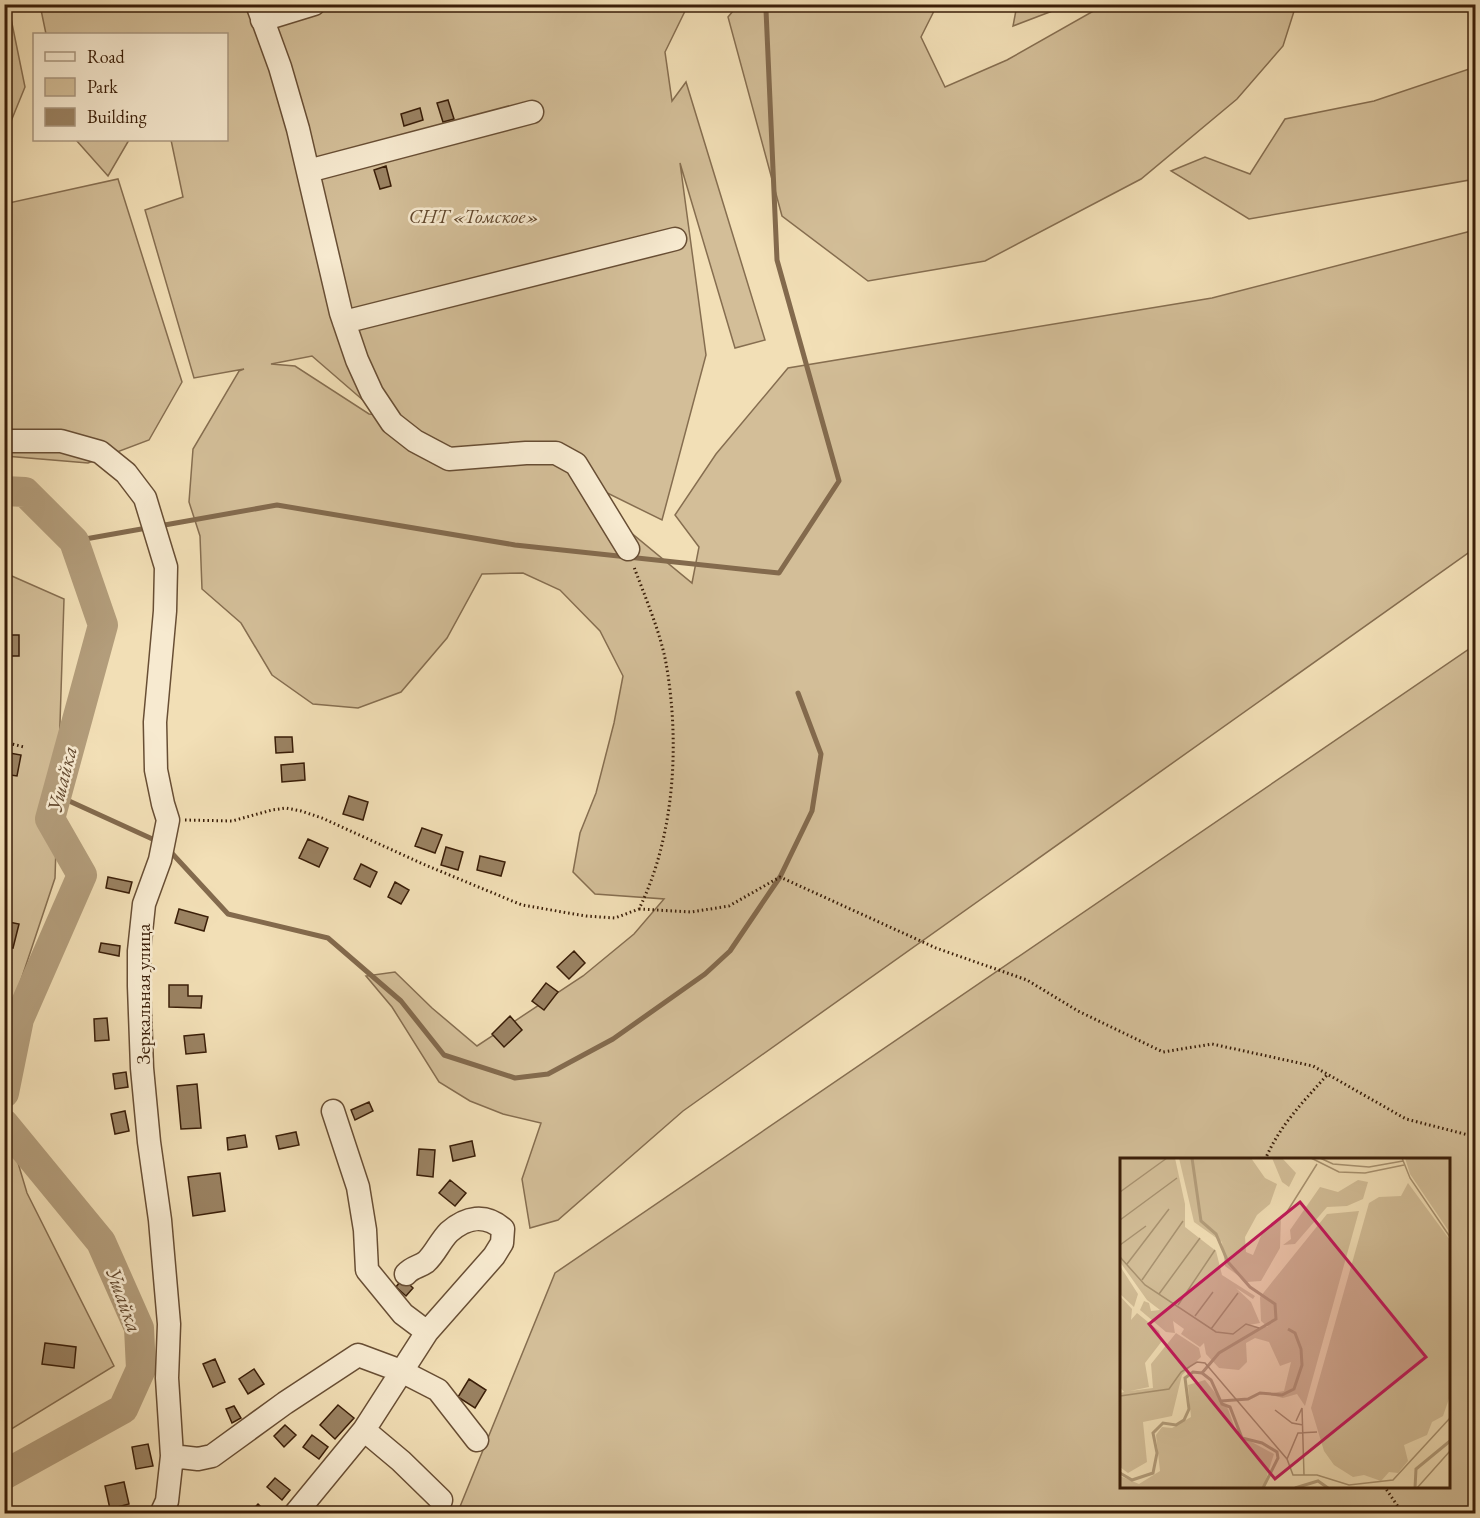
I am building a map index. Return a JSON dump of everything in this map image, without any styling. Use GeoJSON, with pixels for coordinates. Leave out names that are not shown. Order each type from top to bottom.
{"type":"FeatureCollection","features":[{"type":"Feature","properties":{"kind":"street"},"geometry":{"type":"LineString","coordinates":[[314,4],[260,12],[280,67],[308,171],[344,322],[357,360],[372,393],[392,423],[415,441],[449,459],[556,453],[576,464],[628,549]]}},
{"type":"Feature","properties":{"kind":"street"},"geometry":{"type":"LineString","coordinates":[[308,171],[532,112]]}},
{"type":"Feature","properties":{"kind":"street"},"geometry":{"type":"LineString","coordinates":[[344,322],[675,239]]}},
{"type":"Feature","properties":{"kind":"street","name":"Зеркальная улица"},"geometry":{"type":"LineString","coordinates":[[4,441],[61,441],[100,452],[126,473],[145,498],[166,567],[165,611],[155,722],[156,770],[168,820],[160,860],[144,904],[139,951],[142,1068],[170,1324],[167,1378],[171,1456],[167,1501],[161,1514]]}},
{"type":"Feature","properties":{"kind":"street"},"geometry":{"type":"LineString","coordinates":[[333,1111],[358,1187],[365,1230],[367,1270],[403,1314],[427,1332]]}},
{"type":"Feature","properties":{"kind":"street"},"geometry":{"type":"LineString","coordinates":[[295,1514],[364,1430],[427,1332],[495,1256],[502,1243],[503,1229],[479,1217],[467,1222],[449,1232],[425,1263],[411,1269],[406,1274]]}},
{"type":"Feature","properties":{"kind":"street"},"geometry":{"type":"LineString","coordinates":[[171,1456],[198,1460],[212,1456],[285,1403],[358,1355],[401,1371],[438,1390],[477,1440]]}},
{"type":"Feature","properties":{"kind":"street"},"geometry":{"type":"LineString","coordinates":[[364,1430],[401,1461],[441,1500]]}},
{"type":"Feature","properties":{"kind":"path"},"geometry":{"type":"LineString","coordinates":[[628,549],[665,661],[672,712],[672,769],[667,828],[650,888],[639,909]]}},
{"type":"Feature","properties":{"kind":"path"},"geometry":{"type":"LineString","coordinates":[[4,742],[24,747]]}},
{"type":"Feature","properties":{"kind":"path"},"geometry":{"type":"LineString","coordinates":[[168,820],[232,822],[272,810],[286,808],[302,811],[522,905],[586,916],[615,918],[639,909],[691,912],[729,906],[780,877],[936,948],[1026,980],[1078,1011],[1163,1052],[1212,1044],[1313,1066],[1406,1119],[1476,1137]]}},
{"type":"Feature","properties":{"kind":"path"},"geometry":{"type":"LineString","coordinates":[[1266,1158],[1273,1140],[1292,1114],[1328,1074]]}},
{"type":"Feature","properties":{"kind":"path"},"geometry":{"type":"LineString","coordinates":[[1385,1488],[1403,1514]]}},
{"type":"Feature","properties":{"kind":"green space"},"geometry":{"type":"Polygon","coordinates":[[[8,4],[25,87],[5,136],[4,5],[8,4]]]}},
{"type":"Feature","properties":{"kind":"green space"},"geometry":{"type":"Polygon","coordinates":[[[1017,4],[1068,5],[1013,26],[1017,4]]]}},
{"type":"Feature","properties":{"kind":"green space","name":"СНТ «Томское»"},"geometry":{"type":"Polygon","coordinates":[[[40,5],[688,5],[665,52],[672,101],[686,82],[765,340],[735,348],[680,163],[706,355],[662,520],[581,480],[601,508],[692,583],[699,547],[675,515],[716,454],[788,368],[1212,298],[1475,230],[1475,548],[683,1111],[558,1220],[530,1228],[522,1179],[541,1123],[503,1114],[470,1101],[439,1082],[392,1007],[366,976],[395,972],[432,1008],[477,1046],[583,976],[634,934],[664,899],[595,894],[573,872],[580,833],[596,793],[614,723],[623,676],[600,631],[560,590],[523,573],[482,574],[447,638],[401,692],[358,708],[313,704],[272,675],[241,623],[202,589],[200,536],[189,502],[193,449],[239,371],[244,369],[194,378],[145,210],[183,197],[171,141],[228,141],[228,33],[46,33],[40,5]],[[312,356],[271,364],[295,366],[369,414],[380,415],[312,356]]]}},
{"type":"Feature","properties":{"kind":"green space"},"geometry":{"type":"Polygon","coordinates":[[[738,5],[937,5],[921,37],[945,87],[1007,60],[1104,5],[1296,5],[1283,46],[1237,99],[1141,179],[985,261],[868,281],[782,216],[728,17],[738,5]]]}},
{"type":"Feature","properties":{"kind":"green space"},"geometry":{"type":"Polygon","coordinates":[[[1475,67],[1475,179],[1249,219],[1171,171],[1205,157],[1250,174],[1285,119],[1374,101],[1475,67]]]}},
{"type":"Feature","properties":{"kind":"green space"},"geometry":{"type":"Polygon","coordinates":[[[77,141],[128,141],[108,176],[77,141]]]}},
{"type":"Feature","properties":{"kind":"green space"},"geometry":{"type":"Polygon","coordinates":[[[118,179],[182,382],[149,440],[88,463],[5,456],[4,204],[118,179]]]}},
{"type":"Feature","properties":{"kind":"green space"},"geometry":{"type":"Polygon","coordinates":[[[5,573],[64,599],[55,878],[5,1028],[5,573]]]}},
{"type":"Feature","properties":{"kind":"green space"},"geometry":{"type":"Polygon","coordinates":[[[1475,645],[1475,1513],[457,1514],[555,1273],[1475,645]]]}},
{"type":"Feature","properties":{"kind":"green space"},"geometry":{"type":"Polygon","coordinates":[[[4,1116],[27,1193],[114,1366],[5,1433],[4,1116]]]}},
{"type":"Feature","properties":{"kind":"building"},"geometry":{"type":"Polygon","coordinates":[[[448,100],[454,119],[443,122],[437,103],[448,100]]]}},
{"type":"Feature","properties":{"kind":"building"},"geometry":{"type":"Polygon","coordinates":[[[420,108],[423,120],[404,126],[401,114],[420,108]]]}},
{"type":"Feature","properties":{"kind":"building"},"geometry":{"type":"Polygon","coordinates":[[[386,166],[391,186],[380,189],[374,170],[386,166]]]}},
{"type":"Feature","properties":{"kind":"building"},"geometry":{"type":"Polygon","coordinates":[[[4,635],[19,635],[19,656],[4,656],[4,635]]]}},
{"type":"Feature","properties":{"kind":"building"},"geometry":{"type":"Polygon","coordinates":[[[4,718],[9,719],[6,735],[4,735],[4,718]]]}},
{"type":"Feature","properties":{"kind":"building"},"geometry":{"type":"Polygon","coordinates":[[[275,737],[292,737],[293,752],[276,753],[275,737]]]}},
{"type":"Feature","properties":{"kind":"building"},"geometry":{"type":"Polygon","coordinates":[[[4,752],[21,755],[17,776],[4,774],[4,752]]]}},
{"type":"Feature","properties":{"kind":"building"},"geometry":{"type":"Polygon","coordinates":[[[304,763],[305,780],[282,782],[281,765],[304,763]]]}},
{"type":"Feature","properties":{"kind":"building"},"geometry":{"type":"Polygon","coordinates":[[[349,796],[368,802],[363,820],[343,814],[349,796]]]}},
{"type":"Feature","properties":{"kind":"building"},"geometry":{"type":"Polygon","coordinates":[[[422,828],[442,835],[435,853],[415,846],[422,828]]]}},
{"type":"Feature","properties":{"kind":"building"},"geometry":{"type":"Polygon","coordinates":[[[308,839],[328,848],[319,867],[299,858],[308,839]]]}},
{"type":"Feature","properties":{"kind":"building"},"geometry":{"type":"Polygon","coordinates":[[[446,847],[463,852],[458,870],[441,865],[446,847]]]}},
{"type":"Feature","properties":{"kind":"building"},"geometry":{"type":"Polygon","coordinates":[[[480,856],[505,862],[501,876],[477,870],[480,856]]]}},
{"type":"Feature","properties":{"kind":"building"},"geometry":{"type":"Polygon","coordinates":[[[361,864],[377,872],[370,887],[354,879],[361,864]]]}},
{"type":"Feature","properties":{"kind":"building"},"geometry":{"type":"Polygon","coordinates":[[[108,877],[132,882],[129,893],[106,888],[108,877]]]}},
{"type":"Feature","properties":{"kind":"building"},"geometry":{"type":"Polygon","coordinates":[[[395,882],[409,890],[401,904],[388,897],[395,882]]]}},
{"type":"Feature","properties":{"kind":"building"},"geometry":{"type":"Polygon","coordinates":[[[179,909],[208,917],[204,931],[175,923],[179,909]]]}},
{"type":"Feature","properties":{"kind":"building"},"geometry":{"type":"Polygon","coordinates":[[[4,921],[19,924],[13,948],[4,946],[4,921]]]}},
{"type":"Feature","properties":{"kind":"building"},"geometry":{"type":"Polygon","coordinates":[[[101,943],[120,946],[119,956],[99,952],[101,943]]]}},
{"type":"Feature","properties":{"kind":"building"},"geometry":{"type":"Polygon","coordinates":[[[574,951],[585,963],[569,979],[557,967],[574,951]]]}},
{"type":"Feature","properties":{"kind":"building"},"geometry":{"type":"Polygon","coordinates":[[[546,983],[558,992],[544,1010],[532,1001],[546,983]]]}},
{"type":"Feature","properties":{"kind":"building"},"geometry":{"type":"Polygon","coordinates":[[[169,985],[188,985],[188,996],[202,996],[201,1008],[169,1007],[169,985]]]}},
{"type":"Feature","properties":{"kind":"building"},"geometry":{"type":"Polygon","coordinates":[[[510,1016],[522,1030],[504,1047],[492,1034],[510,1016]]]}},
{"type":"Feature","properties":{"kind":"building"},"geometry":{"type":"Polygon","coordinates":[[[107,1018],[109,1040],[95,1041],[94,1019],[107,1018]]]}},
{"type":"Feature","properties":{"kind":"building"},"geometry":{"type":"Polygon","coordinates":[[[204,1034],[206,1052],[186,1054],[184,1036],[204,1034]]]}},
{"type":"Feature","properties":{"kind":"building"},"geometry":{"type":"Polygon","coordinates":[[[126,1072],[128,1087],[115,1089],[113,1074],[126,1072]]]}},
{"type":"Feature","properties":{"kind":"building"},"geometry":{"type":"Polygon","coordinates":[[[197,1084],[201,1128],[181,1129],[177,1086],[197,1084]]]}},
{"type":"Feature","properties":{"kind":"building"},"geometry":{"type":"Polygon","coordinates":[[[369,1102],[373,1111],[355,1120],[351,1110],[369,1102]]]}},
{"type":"Feature","properties":{"kind":"building"},"geometry":{"type":"Polygon","coordinates":[[[125,1111],[129,1131],[115,1134],[111,1114],[125,1111]]]}},
{"type":"Feature","properties":{"kind":"building"},"geometry":{"type":"Polygon","coordinates":[[[296,1132],[299,1145],[279,1149],[276,1136],[296,1132]]]}},
{"type":"Feature","properties":{"kind":"building"},"geometry":{"type":"Polygon","coordinates":[[[245,1135],[247,1147],[228,1150],[227,1138],[245,1135]]]}},
{"type":"Feature","properties":{"kind":"building"},"geometry":{"type":"Polygon","coordinates":[[[472,1141],[475,1156],[453,1161],[450,1146],[472,1141]]]}},
{"type":"Feature","properties":{"kind":"building"},"geometry":{"type":"Polygon","coordinates":[[[419,1149],[435,1150],[433,1177],[417,1175],[419,1149]]]}},
{"type":"Feature","properties":{"kind":"building"},"geometry":{"type":"Polygon","coordinates":[[[220,1173],[225,1211],[193,1216],[188,1177],[220,1173]]]}},
{"type":"Feature","properties":{"kind":"building"},"geometry":{"type":"Polygon","coordinates":[[[450,1180],[466,1193],[455,1206],[439,1193],[450,1180]]]}},
{"type":"Feature","properties":{"kind":"building"},"geometry":{"type":"Polygon","coordinates":[[[403,1278],[413,1288],[406,1296],[396,1287],[403,1278]]]}},
{"type":"Feature","properties":{"kind":"building"},"geometry":{"type":"Polygon","coordinates":[[[45,1343],[76,1347],[74,1368],[42,1364],[45,1343]]]}},
{"type":"Feature","properties":{"kind":"building"},"geometry":{"type":"Polygon","coordinates":[[[215,1359],[225,1382],[213,1387],[203,1364],[215,1359]]]}},
{"type":"Feature","properties":{"kind":"building"},"geometry":{"type":"Polygon","coordinates":[[[254,1369],[264,1384],[248,1394],[239,1379],[254,1369]]]}},
{"type":"Feature","properties":{"kind":"building"},"geometry":{"type":"Polygon","coordinates":[[[469,1379],[486,1390],[475,1408],[458,1397],[469,1379]]]}},
{"type":"Feature","properties":{"kind":"building"},"geometry":{"type":"Polygon","coordinates":[[[338,1405],[354,1418],[335,1439],[320,1425],[338,1405]]]}},
{"type":"Feature","properties":{"kind":"building"},"geometry":{"type":"Polygon","coordinates":[[[234,1406],[241,1418],[232,1423],[226,1409],[234,1406]]]}},
{"type":"Feature","properties":{"kind":"building"},"geometry":{"type":"Polygon","coordinates":[[[285,1425],[296,1435],[284,1447],[274,1436],[285,1425]]]}},
{"type":"Feature","properties":{"kind":"building"},"geometry":{"type":"Polygon","coordinates":[[[312,1435],[328,1447],[319,1459],[303,1447],[312,1435]]]}},
{"type":"Feature","properties":{"kind":"building"},"geometry":{"type":"Polygon","coordinates":[[[148,1444],[153,1466],[136,1469],[132,1447],[148,1444]]]}},
{"type":"Feature","properties":{"kind":"building"},"geometry":{"type":"Polygon","coordinates":[[[275,1478],[290,1490],[282,1500],[267,1487],[275,1478]]]}},
{"type":"Feature","properties":{"kind":"building"},"geometry":{"type":"Polygon","coordinates":[[[124,1482],[129,1504],[110,1509],[105,1486],[124,1482]]]}},
{"type":"Feature","properties":{"kind":"building"},"geometry":{"type":"Polygon","coordinates":[[[258,1504],[268,1514],[249,1514],[258,1504]]]}},
{"type":"Feature","properties":{"kind":"waterway"},"geometry":{"type":"LineString","coordinates":[[159,526],[277,505],[515,545],[779,573],[839,481],[777,260],[766,10],[768,4]]}},
{"type":"Feature","properties":{"kind":"waterway","name":"Ушайка"},"geometry":{"type":"LineString","coordinates":[[4,491],[25,492],[74,541],[103,625],[50,819],[82,875],[19,1019],[4,1093]]}},
{"type":"Feature","properties":{"kind":"waterway"},"geometry":{"type":"LineString","coordinates":[[74,541],[147,528]]}},
{"type":"Feature","properties":{"kind":"waterway"},"geometry":{"type":"LineString","coordinates":[[168,849],[228,914],[328,938],[401,1001],[444,1055],[515,1078],[548,1074],[613,1039],[705,974],[730,951],[780,877],[812,811],[821,754],[798,693]]}},
{"type":"Feature","properties":{"kind":"waterway"},"geometry":{"type":"LineString","coordinates":[[56,795],[159,842]]}},
{"type":"Feature","properties":{"kind":"waterway","name":"Ушайка"},"geometry":{"type":"LineString","coordinates":[[4,1124],[101,1242],[139,1328],[141,1369],[123,1409],[4,1475]]}}]}
